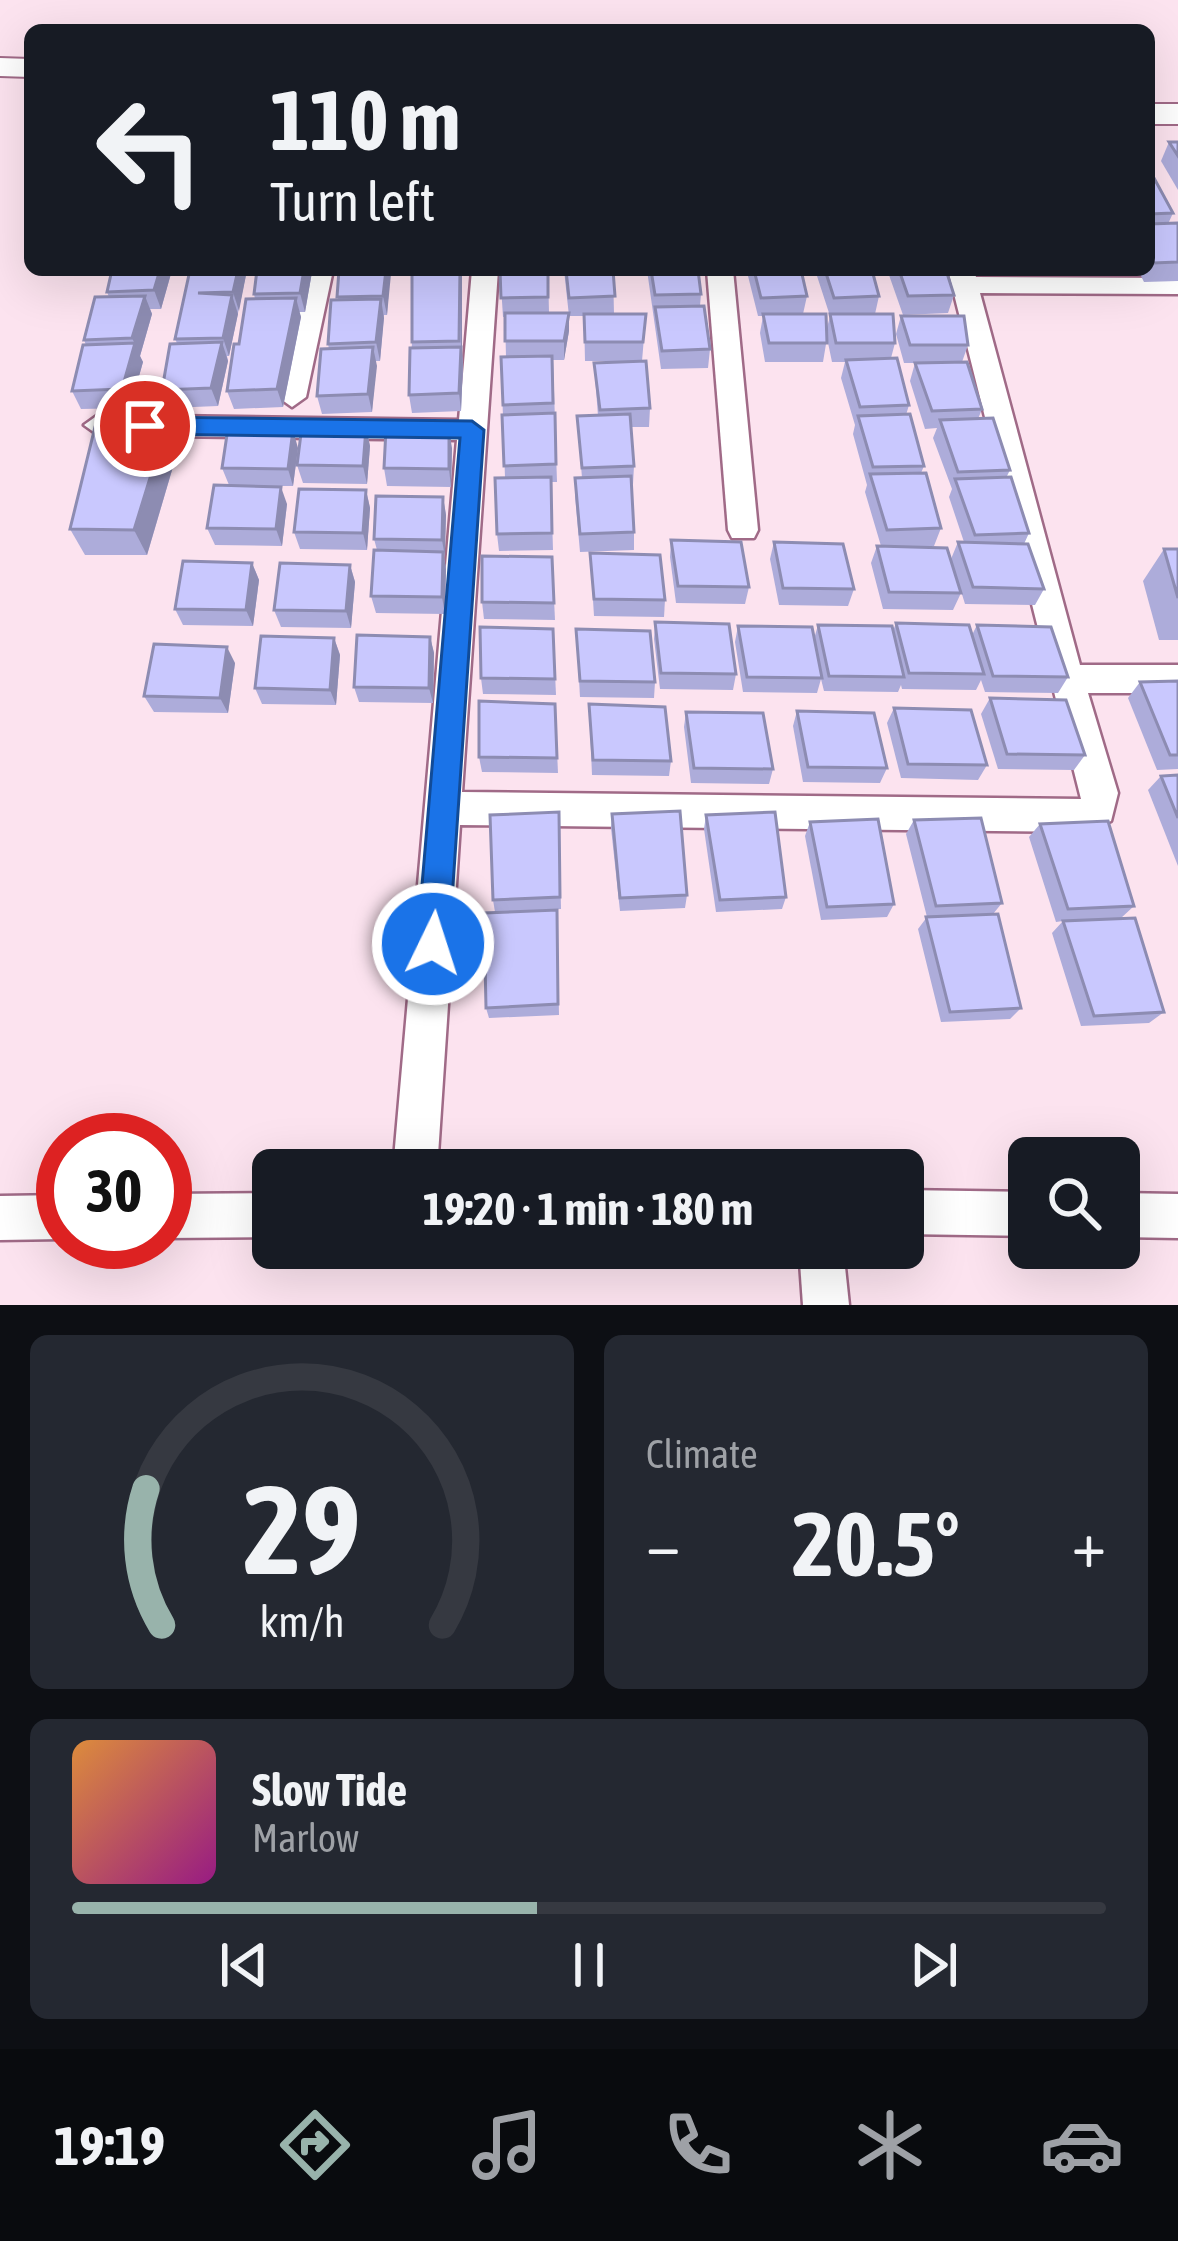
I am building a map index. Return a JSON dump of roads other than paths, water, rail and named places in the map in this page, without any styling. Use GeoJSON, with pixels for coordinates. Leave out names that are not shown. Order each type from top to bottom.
{"type":"FeatureCollection","features":[{"type":"Feature","properties":{"kind":"street"},"geometry":{"type":"LineString","coordinates":[[292,397],[319,276]]}},
{"type":"Feature","properties":{"kind":"street"},"geometry":{"type":"LineString","coordinates":[[417,1149],[484,276]]}},
{"type":"Feature","properties":{"kind":"street"},"geometry":{"type":"LineString","coordinates":[[721,276],[743,530]]}},
{"type":"Feature","properties":{"kind":"street"},"geometry":{"type":"LineString","coordinates":[[443,808],[1085,816],[1098,808],[1100,793],[963,278],[1178,286]]}},
{"type":"Feature","properties":{"kind":"street"},"geometry":{"type":"LineString","coordinates":[[98,425],[472,430]]}},
{"type":"Feature","properties":{"kind":"street"},"geometry":{"type":"LineString","coordinates":[[1067,679],[1178,679]]}},
{"type":"Feature","properties":{"kind":"street"},"geometry":{"type":"LineString","coordinates":[[924,1212],[1008,1214]]}},
{"type":"Feature","properties":{"kind":"street"},"geometry":{"type":"LineString","coordinates":[[192,1216],[252,1215]]}},
{"type":"Feature","properties":{"kind":"street"},"geometry":{"type":"LineString","coordinates":[[1140,1215],[1178,1216]]}},
{"type":"Feature","properties":{"kind":"street"},"geometry":{"type":"LineString","coordinates":[[0,1218],[36,1217]]}},
{"type":"Feature","properties":{"kind":"street"},"geometry":{"type":"LineString","coordinates":[[823,1269],[826,1305]]}}]}
